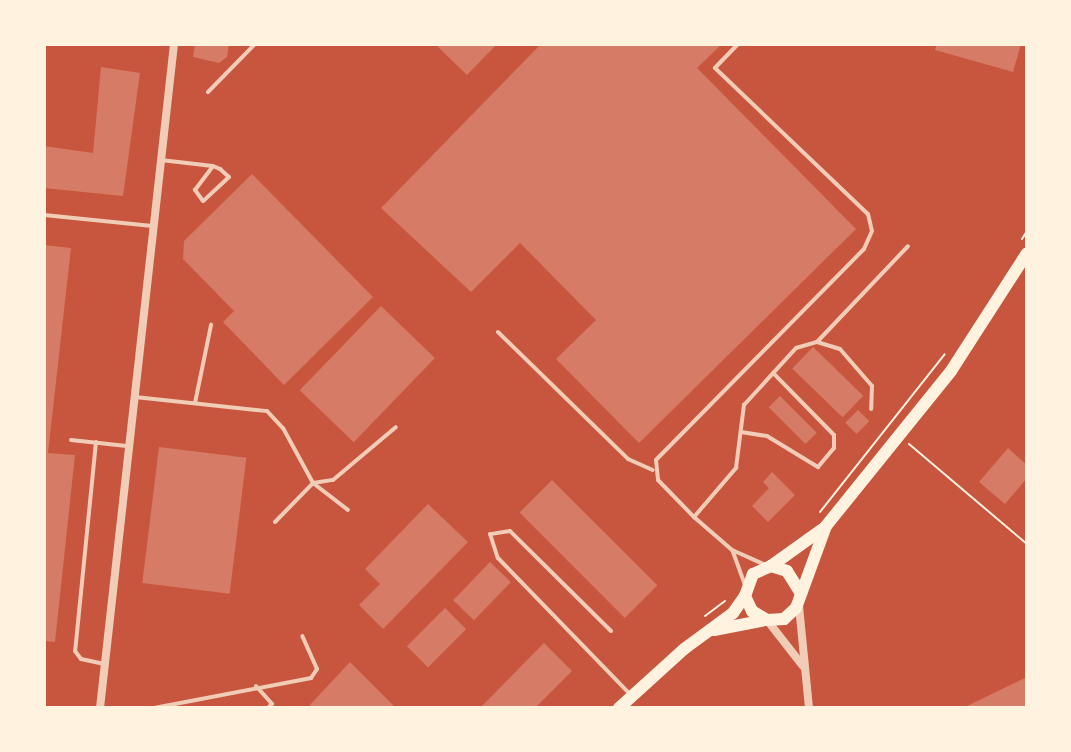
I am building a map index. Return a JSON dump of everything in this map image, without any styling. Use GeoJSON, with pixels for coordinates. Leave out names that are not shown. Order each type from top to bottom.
{"type":"FeatureCollection","features":[{"type":"Feature","properties":{"kind":"highway"},"geometry":{"type":"LineString","coordinates":[[619,708],[709,631],[746,593],[753,574],[770,567],[826,526],[897,434],[951,371],[1023,248]]}},
{"type":"Feature","properties":{"kind":"highway"},"geometry":{"type":"LineString","coordinates":[[709,631],[784,619],[799,596],[826,526]]}},
{"type":"Feature","properties":{"kind":"highway"},"geometry":{"type":"LineString","coordinates":[[770,567],[793,576],[799,596]]}},
{"type":"Feature","properties":{"kind":"highway"},"geometry":{"type":"LineString","coordinates":[[746,593],[752,611],[767,620]]}},
{"type":"Feature","properties":{"kind":"street"},"geometry":{"type":"LineString","coordinates":[[100,708],[174,44]]}},
{"type":"Feature","properties":{"kind":"street"},"geometry":{"type":"LineString","coordinates":[[799,596],[809,708]]}},
{"type":"Feature","properties":{"kind":"street"},"geometry":{"type":"LineString","coordinates":[[767,620],[804,667]]}},
{"type":"Feature","properties":{"kind":"lane"},"geometry":{"type":"LineString","coordinates":[[208,92],[255,44]]}},
{"type":"Feature","properties":{"kind":"lane"},"geometry":{"type":"LineString","coordinates":[[653,470],[656,460],[870,240],[868,214],[715,68],[738,44]]}},
{"type":"Feature","properties":{"kind":"lane"},"geometry":{"type":"LineString","coordinates":[[161,160],[213,166],[229,177],[207,199],[199,199],[197,184],[213,166]]}},
{"type":"Feature","properties":{"kind":"lane"},"geometry":{"type":"LineString","coordinates":[[44,215],[154,227]]}},
{"type":"Feature","properties":{"kind":"lane"},"geometry":{"type":"LineString","coordinates":[[694,517],[736,468],[744,405],[796,348],[817,342],[908,246]]}},
{"type":"Feature","properties":{"kind":"lane"},"geometry":{"type":"LineString","coordinates":[[195,403],[211,325]]}},
{"type":"Feature","properties":{"kind":"lane"},"geometry":{"type":"LineString","coordinates":[[498,332],[628,459],[653,470],[694,517],[732,550],[770,567]]}},
{"type":"Feature","properties":{"kind":"lane"},"geometry":{"type":"LineString","coordinates":[[817,342],[840,349],[866,376],[874,398],[871,409]]}},
{"type":"Feature","properties":{"kind":"lane"},"geometry":{"type":"LineString","coordinates":[[741,432],[767,436],[818,467],[834,448],[834,435],[773,373]]}},
{"type":"Feature","properties":{"kind":"lane"},"geometry":{"type":"LineString","coordinates":[[135,397],[267,411],[283,428],[313,483],[348,510]]}},
{"type":"Feature","properties":{"kind":"lane"},"geometry":{"type":"LineString","coordinates":[[275,522],[313,483],[333,480],[396,427]]}},
{"type":"Feature","properties":{"kind":"lane"},"geometry":{"type":"LineString","coordinates":[[71,440],[130,446]]}},
{"type":"Feature","properties":{"kind":"lane"},"geometry":{"type":"LineString","coordinates":[[96,442],[75,651],[81,659],[105,664]]}},
{"type":"Feature","properties":{"kind":"lane"},"geometry":{"type":"LineString","coordinates":[[611,631],[510,531],[490,534],[489,543],[632,696]]}},
{"type":"Feature","properties":{"kind":"lane"},"geometry":{"type":"LineString","coordinates":[[732,550],[746,593]]}},
{"type":"Feature","properties":{"kind":"lane"},"geometry":{"type":"LineString","coordinates":[[154,708],[256,686],[311,678],[317,669],[302,636]]}},
{"type":"Feature","properties":{"kind":"lane"},"geometry":{"type":"LineString","coordinates":[[256,686],[272,704],[268,708]]}},
{"type":"Feature","properties":{"kind":"path"},"geometry":{"type":"LineString","coordinates":[[1023,248],[1027,231]]}},
{"type":"Feature","properties":{"kind":"path"},"geometry":{"type":"LineString","coordinates":[[811,523],[948,351]]}},
{"type":"Feature","properties":{"kind":"path"},"geometry":{"type":"LineString","coordinates":[[897,434],[1027,544]]}},
{"type":"Feature","properties":{"kind":"building"},"geometry":{"type":"Polygon","coordinates":[[[195,44],[229,44],[227,57],[219,63],[193,57],[195,44]]]}},
{"type":"Feature","properties":{"kind":"building"},"geometry":{"type":"Polygon","coordinates":[[[435,44],[497,44],[467,75],[435,44]]]}},
{"type":"Feature","properties":{"kind":"building"},"geometry":{"type":"Polygon","coordinates":[[[541,44],[722,44],[697,68],[856,229],[639,443],[556,359],[596,320],[520,243],[471,292],[381,208],[541,44]]]}},
{"type":"Feature","properties":{"kind":"building"},"geometry":{"type":"Polygon","coordinates":[[[937,44],[1021,44],[1013,72],[935,50],[937,44]]]}},
{"type":"Feature","properties":{"kind":"building"},"geometry":{"type":"Polygon","coordinates":[[[101,67],[140,73],[123,196],[44,188],[44,146],[93,153],[101,67]]]}},
{"type":"Feature","properties":{"kind":"building"},"geometry":{"type":"Polygon","coordinates":[[[252,174],[373,297],[284,385],[223,322],[234,311],[183,259],[184,241],[252,174]]]}},
{"type":"Feature","properties":{"kind":"building"},"geometry":{"type":"Polygon","coordinates":[[[44,245],[71,248],[48,453],[75,455],[55,642],[44,641],[44,245]]]}},
{"type":"Feature","properties":{"kind":"building"},"geometry":{"type":"Polygon","coordinates":[[[381,306],[435,358],[354,442],[300,390],[381,306]]]}},
{"type":"Feature","properties":{"kind":"building"},"geometry":{"type":"Polygon","coordinates":[[[813,347],[863,396],[843,417],[792,369],[813,347]]]}},
{"type":"Feature","properties":{"kind":"building"},"geometry":{"type":"Polygon","coordinates":[[[780,396],[817,433],[805,444],[769,407],[780,396]]]}},
{"type":"Feature","properties":{"kind":"building"},"geometry":{"type":"Polygon","coordinates":[[[858,410],[869,421],[857,434],[845,423],[858,410]]]}},
{"type":"Feature","properties":{"kind":"building"},"geometry":{"type":"Polygon","coordinates":[[[159,447],[246,458],[230,594],[142,583],[159,447]]]}},
{"type":"Feature","properties":{"kind":"building"},"geometry":{"type":"Polygon","coordinates":[[[1008,448],[1027,465],[1027,478],[1005,504],[979,482],[1008,448]]]}},
{"type":"Feature","properties":{"kind":"building"},"geometry":{"type":"Polygon","coordinates":[[[772,472],[795,495],[768,522],[752,506],[769,488],[763,482],[772,472]]]}},
{"type":"Feature","properties":{"kind":"building"},"geometry":{"type":"Polygon","coordinates":[[[552,480],[657,585],[625,618],[519,513],[552,480]]]}},
{"type":"Feature","properties":{"kind":"building"},"geometry":{"type":"Polygon","coordinates":[[[428,504],[468,542],[383,629],[359,605],[380,584],[365,569],[428,504]]]}},
{"type":"Feature","properties":{"kind":"building"},"geometry":{"type":"Polygon","coordinates":[[[490,562],[511,582],[474,620],[453,600],[490,562]]]}},
{"type":"Feature","properties":{"kind":"building"},"geometry":{"type":"Polygon","coordinates":[[[445,608],[466,629],[428,667],[407,646],[445,608]]]}},
{"type":"Feature","properties":{"kind":"building"},"geometry":{"type":"Polygon","coordinates":[[[544,643],[572,671],[535,708],[480,708],[544,643]]]}},
{"type":"Feature","properties":{"kind":"building"},"geometry":{"type":"Polygon","coordinates":[[[350,662],[396,708],[307,708],[350,662]]]}},
{"type":"Feature","properties":{"kind":"building"},"geometry":{"type":"Polygon","coordinates":[[[1027,677],[1027,708],[963,708],[1027,677]]]}}]}
